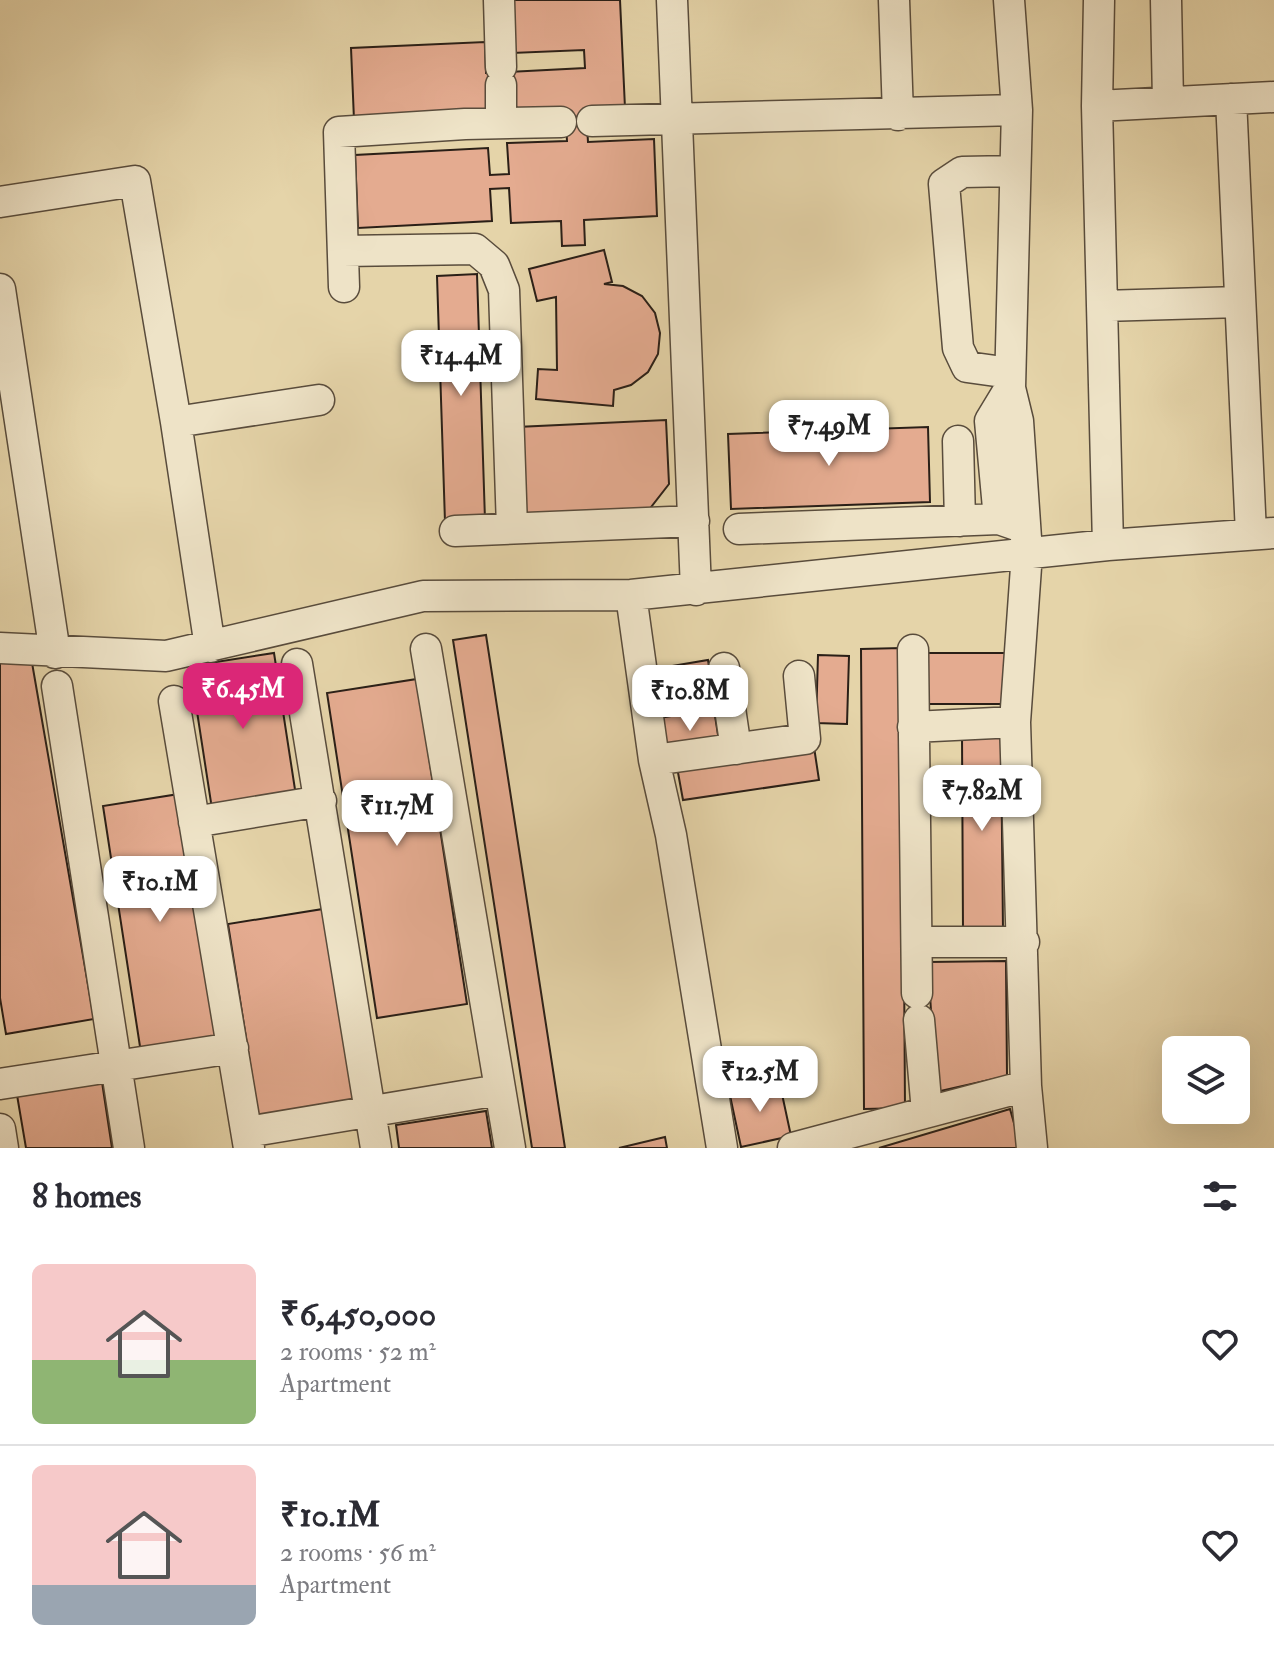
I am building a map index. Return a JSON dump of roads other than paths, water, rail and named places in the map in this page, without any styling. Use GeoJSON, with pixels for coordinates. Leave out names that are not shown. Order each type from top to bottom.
{"type":"FeatureCollection","features":[{"type":"Feature","properties":{"kind":"street"},"geometry":{"type":"LineString","coordinates":[[499,0],[501,123]]}},
{"type":"Feature","properties":{"kind":"street"},"geometry":{"type":"LineString","coordinates":[[672,0],[696,590]]}},
{"type":"Feature","properties":{"kind":"street"},"geometry":{"type":"LineString","coordinates":[[894,0],[898,115]]}},
{"type":"Feature","properties":{"kind":"street"},"geometry":{"type":"LineString","coordinates":[[1009,0],[1017,110],[1010,381],[990,421],[1017,533],[1015,722],[1026,1086],[1032,1148]]}},
{"type":"Feature","properties":{"kind":"street"},"geometry":{"type":"LineString","coordinates":[[1099,0],[1097,106],[1108,545]]}},
{"type":"Feature","properties":{"kind":"street"},"geometry":{"type":"LineString","coordinates":[[1166,0],[1168,102]]}},
{"type":"Feature","properties":{"kind":"street"},"geometry":{"type":"LineString","coordinates":[[1097,106],[1274,97]]}},
{"type":"Feature","properties":{"kind":"street"},"geometry":{"type":"LineString","coordinates":[[739,529],[960,521],[1017,533],[1108,545],[1263,534],[1240,302],[1231,99]]}},
{"type":"Feature","properties":{"kind":"street"},"geometry":{"type":"LineString","coordinates":[[592,121],[1017,110]]}},
{"type":"Feature","properties":{"kind":"street"},"geometry":{"type":"LineString","coordinates":[[344,287],[339,132],[561,122]]}},
{"type":"Feature","properties":{"kind":"street"},"geometry":{"type":"LineString","coordinates":[[1010,381],[967,367],[958,348],[944,184],[962,172],[1015,171]]}},
{"type":"Feature","properties":{"kind":"street"},"geometry":{"type":"LineString","coordinates":[[0,202],[135,181],[210,647]]}},
{"type":"Feature","properties":{"kind":"street"},"geometry":{"type":"LineString","coordinates":[[343,251],[475,249],[494,265],[504,290],[512,528]]}},
{"type":"Feature","properties":{"kind":"street"},"geometry":{"type":"LineString","coordinates":[[0,289],[55,653]]}},
{"type":"Feature","properties":{"kind":"street"},"geometry":{"type":"LineString","coordinates":[[1102,306],[1240,302]]}},
{"type":"Feature","properties":{"kind":"street"},"geometry":{"type":"LineString","coordinates":[[176,422],[319,400]]}},
{"type":"Feature","properties":{"kind":"street"},"geometry":{"type":"LineString","coordinates":[[958,441],[960,521]]}},
{"type":"Feature","properties":{"kind":"street"},"geometry":{"type":"LineString","coordinates":[[455,531],[694,521]]}},
{"type":"Feature","properties":{"kind":"street"},"geometry":{"type":"LineString","coordinates":[[0,648],[166,656],[423,596],[631,595],[696,590],[1017,533]]}},
{"type":"Feature","properties":{"kind":"street"},"geometry":{"type":"LineString","coordinates":[[631,595],[654,760],[671,835],[722,1148]]}},
{"type":"Feature","properties":{"kind":"street"},"geometry":{"type":"LineString","coordinates":[[426,649],[510,1148]]}},
{"type":"Feature","properties":{"kind":"street"},"geometry":{"type":"LineString","coordinates":[[913,650],[918,1007],[927,1112]]}},
{"type":"Feature","properties":{"kind":"street"},"geometry":{"type":"LineString","coordinates":[[297,664],[376,1148]]}},
{"type":"Feature","properties":{"kind":"street"},"geometry":{"type":"LineString","coordinates":[[724,668],[736,749]]}},
{"type":"Feature","properties":{"kind":"street"},"geometry":{"type":"LineString","coordinates":[[654,760],[805,739],[799,676]]}},
{"type":"Feature","properties":{"kind":"street"},"geometry":{"type":"LineString","coordinates":[[57,686],[129,1148]]}},
{"type":"Feature","properties":{"kind":"street"},"geometry":{"type":"LineString","coordinates":[[174,701],[248,1140],[370,1111],[499,1090]]}},
{"type":"Feature","properties":{"kind":"street"},"geometry":{"type":"LineString","coordinates":[[913,727],[1015,722]]}},
{"type":"Feature","properties":{"kind":"street"},"geometry":{"type":"LineString","coordinates":[[194,822],[321,801]]}},
{"type":"Feature","properties":{"kind":"street"},"geometry":{"type":"LineString","coordinates":[[917,942],[1024,942]]}},
{"type":"Feature","properties":{"kind":"street"},"geometry":{"type":"LineString","coordinates":[[0,1084],[233,1048]]}},
{"type":"Feature","properties":{"kind":"street"},"geometry":{"type":"LineString","coordinates":[[793,1148],[1026,1086]]}},
{"type":"Feature","properties":{"kind":"street"},"geometry":{"type":"LineString","coordinates":[[0,1129],[3,1148]]}}]}
